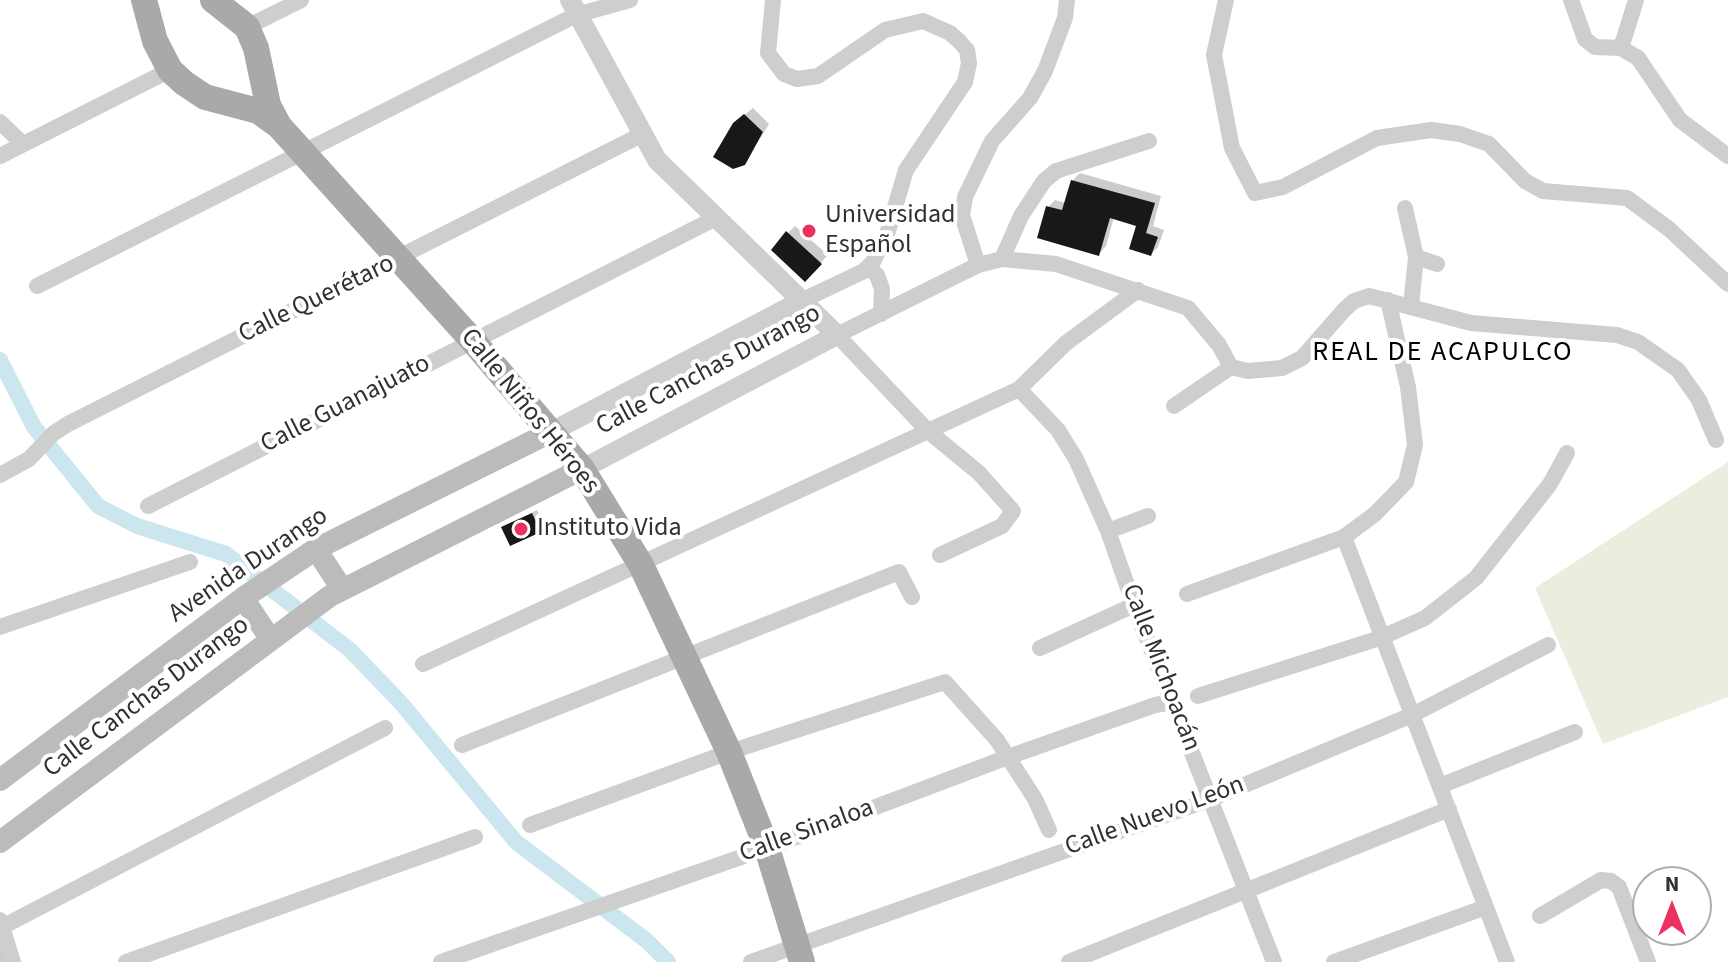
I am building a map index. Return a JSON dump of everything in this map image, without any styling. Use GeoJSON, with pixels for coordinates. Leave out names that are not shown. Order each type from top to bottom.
{"type":"FeatureCollection","features":[{"type":"Feature","properties":{"kind":"main road"},"geometry":{"type":"LineString","coordinates":[[144,0],[155,41],[170,70],[205,97],[254,98]]}},
{"type":"Feature","properties":{"kind":"main road"},"geometry":{"type":"LineString","coordinates":[[213,0],[247,27]]}},
{"type":"Feature","properties":{"kind":"main road","name":"Calle Niños Héroes"},"geometry":{"type":"LineString","coordinates":[[247,27],[256,48],[254,98],[302,155],[473,341],[582,469],[641,565],[729,752],[767,848],[799,953]]}},
{"type":"Feature","properties":{"kind":"main road","name":"Avenida Durango"},"geometry":{"type":"LineString","coordinates":[[0,780],[243,598],[309,554],[551,432]]}},
{"type":"Feature","properties":{"kind":"main road","name":"Calle Canchas Durango"},"geometry":{"type":"LineString","coordinates":[[0,842],[336,592],[582,469]]}},
{"type":"Feature","properties":{"kind":"main road"},"geometry":{"type":"LineString","coordinates":[[309,554],[336,592]]}},
{"type":"Feature","properties":{"kind":"main road"},"geometry":{"type":"LineString","coordinates":[[243,598],[271,640]]}},
{"type":"Feature","properties":{"kind":"street"},"geometry":{"type":"LineString","coordinates":[[247,27],[301,0]]}},
{"type":"Feature","properties":{"kind":"street"},"geometry":{"type":"LineString","coordinates":[[37,286],[302,155],[573,8],[630,0]]}},
{"type":"Feature","properties":{"kind":"street"},"geometry":{"type":"LineString","coordinates":[[551,432],[871,264],[888,231],[906,170],[965,82],[969,63],[967,50],[950,33],[923,21],[906,23],[871,38],[818,76],[797,79],[784,74],[768,53],[773,0]]}},
{"type":"Feature","properties":{"kind":"street"},"geometry":{"type":"LineString","coordinates":[[978,265],[962,215],[965,197],[992,141],[1030,98],[1045,71],[1065,18],[1067,0]]}},
{"type":"Feature","properties":{"kind":"street"},"geometry":{"type":"LineString","coordinates":[[1226,0],[1214,55],[1232,148],[1255,193],[1283,187],[1377,138],[1431,130],[1460,134],[1489,144],[1525,181],[1543,191],[1627,198],[1669,229],[1728,284]]}},
{"type":"Feature","properties":{"kind":"street"},"geometry":{"type":"LineString","coordinates":[[1571,0],[1585,39],[1595,47],[1621,48],[1638,58],[1680,120],[1728,156]]}},
{"type":"Feature","properties":{"kind":"street"},"geometry":{"type":"LineString","coordinates":[[1621,48],[1636,0]]}},
{"type":"Feature","properties":{"kind":"street"},"geometry":{"type":"LineString","coordinates":[[573,8],[657,160],[714,219],[837,335],[928,431],[979,473],[1013,511],[1002,526],[940,555]]}},
{"type":"Feature","properties":{"kind":"street"},"geometry":{"type":"LineString","coordinates":[[0,156],[170,70]]}},
{"type":"Feature","properties":{"kind":"street"},"geometry":{"type":"LineString","coordinates":[[0,122],[23,144]]}},
{"type":"Feature","properties":{"kind":"street","name":"Calle Querétaro"},"geometry":{"type":"LineString","coordinates":[[0,475],[29,459],[54,433],[641,135]]}},
{"type":"Feature","properties":{"kind":"street"},"geometry":{"type":"LineString","coordinates":[[1002,259],[1021,216],[1044,181],[1056,171],[1149,141]]}},
{"type":"Feature","properties":{"kind":"street"},"geometry":{"type":"LineString","coordinates":[[1405,208],[1416,257],[1411,306]]}},
{"type":"Feature","properties":{"kind":"street","name":"Calle Guanajuato"},"geometry":{"type":"LineString","coordinates":[[148,506],[714,219]]}},
{"type":"Feature","properties":{"kind":"street"},"geometry":{"type":"LineString","coordinates":[[1416,257],[1437,264]]}},
{"type":"Feature","properties":{"kind":"street","name":"Calle Canchas Durango"},"geometry":{"type":"LineString","coordinates":[[582,469],[837,335],[978,265],[1002,259],[1056,264],[1188,308],[1219,345],[1231,367]]}},
{"type":"Feature","properties":{"kind":"street"},"geometry":{"type":"LineString","coordinates":[[871,264],[882,289],[881,314]]}},
{"type":"Feature","properties":{"kind":"street"},"geometry":{"type":"LineString","coordinates":[[423,664],[1019,389],[1066,343],[1138,290]]}},
{"type":"Feature","properties":{"kind":"street"},"geometry":{"type":"LineString","coordinates":[[1174,406],[1231,367],[1263,372],[1282,368],[1302,358],[1354,301],[1369,296],[1471,323],[1617,335],[1638,342],[1678,370],[1699,400],[1716,440]]}},
{"type":"Feature","properties":{"kind":"street"},"geometry":{"type":"LineString","coordinates":[[1187,594],[1344,537],[1375,514],[1406,482],[1415,445],[1408,387],[1388,300]]}},
{"type":"Feature","properties":{"kind":"street","name":"Calle Michoacán"},"geometry":{"type":"LineString","coordinates":[[1019,389],[1058,430],[1076,459],[1108,531],[1274,962]]}},
{"type":"Feature","properties":{"kind":"street"},"geometry":{"type":"LineString","coordinates":[[1198,696],[1380,638],[1425,618],[1476,578],[1550,484],[1567,453]]}},
{"type":"Feature","properties":{"kind":"street"},"geometry":{"type":"LineString","coordinates":[[1108,531],[1148,516]]}},
{"type":"Feature","properties":{"kind":"street"},"geometry":{"type":"LineString","coordinates":[[1344,537],[1380,638],[1507,962]]}},
{"type":"Feature","properties":{"kind":"street"},"geometry":{"type":"LineString","coordinates":[[0,627],[190,562]]}},
{"type":"Feature","properties":{"kind":"street"},"geometry":{"type":"LineString","coordinates":[[462,745],[899,572],[912,597]]}},
{"type":"Feature","properties":{"kind":"street"},"geometry":{"type":"LineString","coordinates":[[1040,648],[1134,605]]}},
{"type":"Feature","properties":{"kind":"street","name":"Calle Nuevo León"},"geometry":{"type":"LineString","coordinates":[[751,962],[799,953],[1211,799],[1412,715],[1548,645]]}},
{"type":"Feature","properties":{"kind":"street"},"geometry":{"type":"LineString","coordinates":[[530,825],[729,752],[945,682],[997,740],[1035,799],[1049,830]]}},
{"type":"Feature","properties":{"kind":"street","name":"Calle Sinaloa"},"geometry":{"type":"LineString","coordinates":[[441,962],[767,848],[1008,757],[1155,705],[1173,702]]}},
{"type":"Feature","properties":{"kind":"street"},"geometry":{"type":"LineString","coordinates":[[13,962],[1,924],[385,728]]}},
{"type":"Feature","properties":{"kind":"street"},"geometry":{"type":"LineString","coordinates":[[1440,786],[1575,732]]}},
{"type":"Feature","properties":{"kind":"street"},"geometry":{"type":"LineString","coordinates":[[1069,962],[1449,809]]}},
{"type":"Feature","properties":{"kind":"street"},"geometry":{"type":"LineString","coordinates":[[126,962],[475,837]]}},
{"type":"Feature","properties":{"kind":"street"},"geometry":{"type":"LineString","coordinates":[[1540,916],[1601,880],[1611,881],[1619,887],[1648,962]]}},
{"type":"Feature","properties":{"kind":"street"},"geometry":{"type":"LineString","coordinates":[[1334,962],[1486,907]]}},
{"type":"Feature","properties":{"kind":"shaded area"},"geometry":{"type":"Polygon","coordinates":[[[1728,462],[1728,697],[1603,744],[1535,588],[1728,462]]]}},
{"type":"Feature","properties":{"kind":"building"},"geometry":{"type":"Polygon","coordinates":[[[744,114],[763,132],[745,165],[733,169],[713,157],[733,123],[744,114]]]}},
{"type":"Feature","properties":{"kind":"building"},"geometry":{"type":"Polygon","coordinates":[[[1071,180],[1155,203],[1146,233],[1158,237],[1151,256],[1129,249],[1136,226],[1110,218],[1099,256],[1037,238],[1046,206],[1062,210],[1071,180]]]}},
{"type":"Feature","properties":{"kind":"building"},"geometry":{"type":"Polygon","coordinates":[[[786,231],[822,264],[805,282],[771,250],[786,231]]]}},
{"type":"Feature","properties":{"kind":"building","name":"Instituto Vida"},"geometry":{"type":"Polygon","coordinates":[[[532,513],[541,532],[510,546],[501,527],[532,513]]]}},
{"type":"Feature","properties":{"kind":"waterway"},"geometry":{"type":"LineString","coordinates":[[0,360],[34,427],[98,506],[137,526],[226,554],[350,650],[401,703],[516,842],[647,941],[668,962]]}},
{"type":"Feature","properties":{"kind":"place","name":"Universidad Español"},"geometry":{"type":"Point","coordinates":[809,231]}},
{"type":"Feature","properties":{"kind":"place","name":"Instituto Vida"},"geometry":{"type":"Point","coordinates":[521,529]}},
{"type":"Feature","properties":{"kind":"district","name":"REAL DE ACAPULCO"},"geometry":{"type":"Point","coordinates":[1443,354]}}]}
